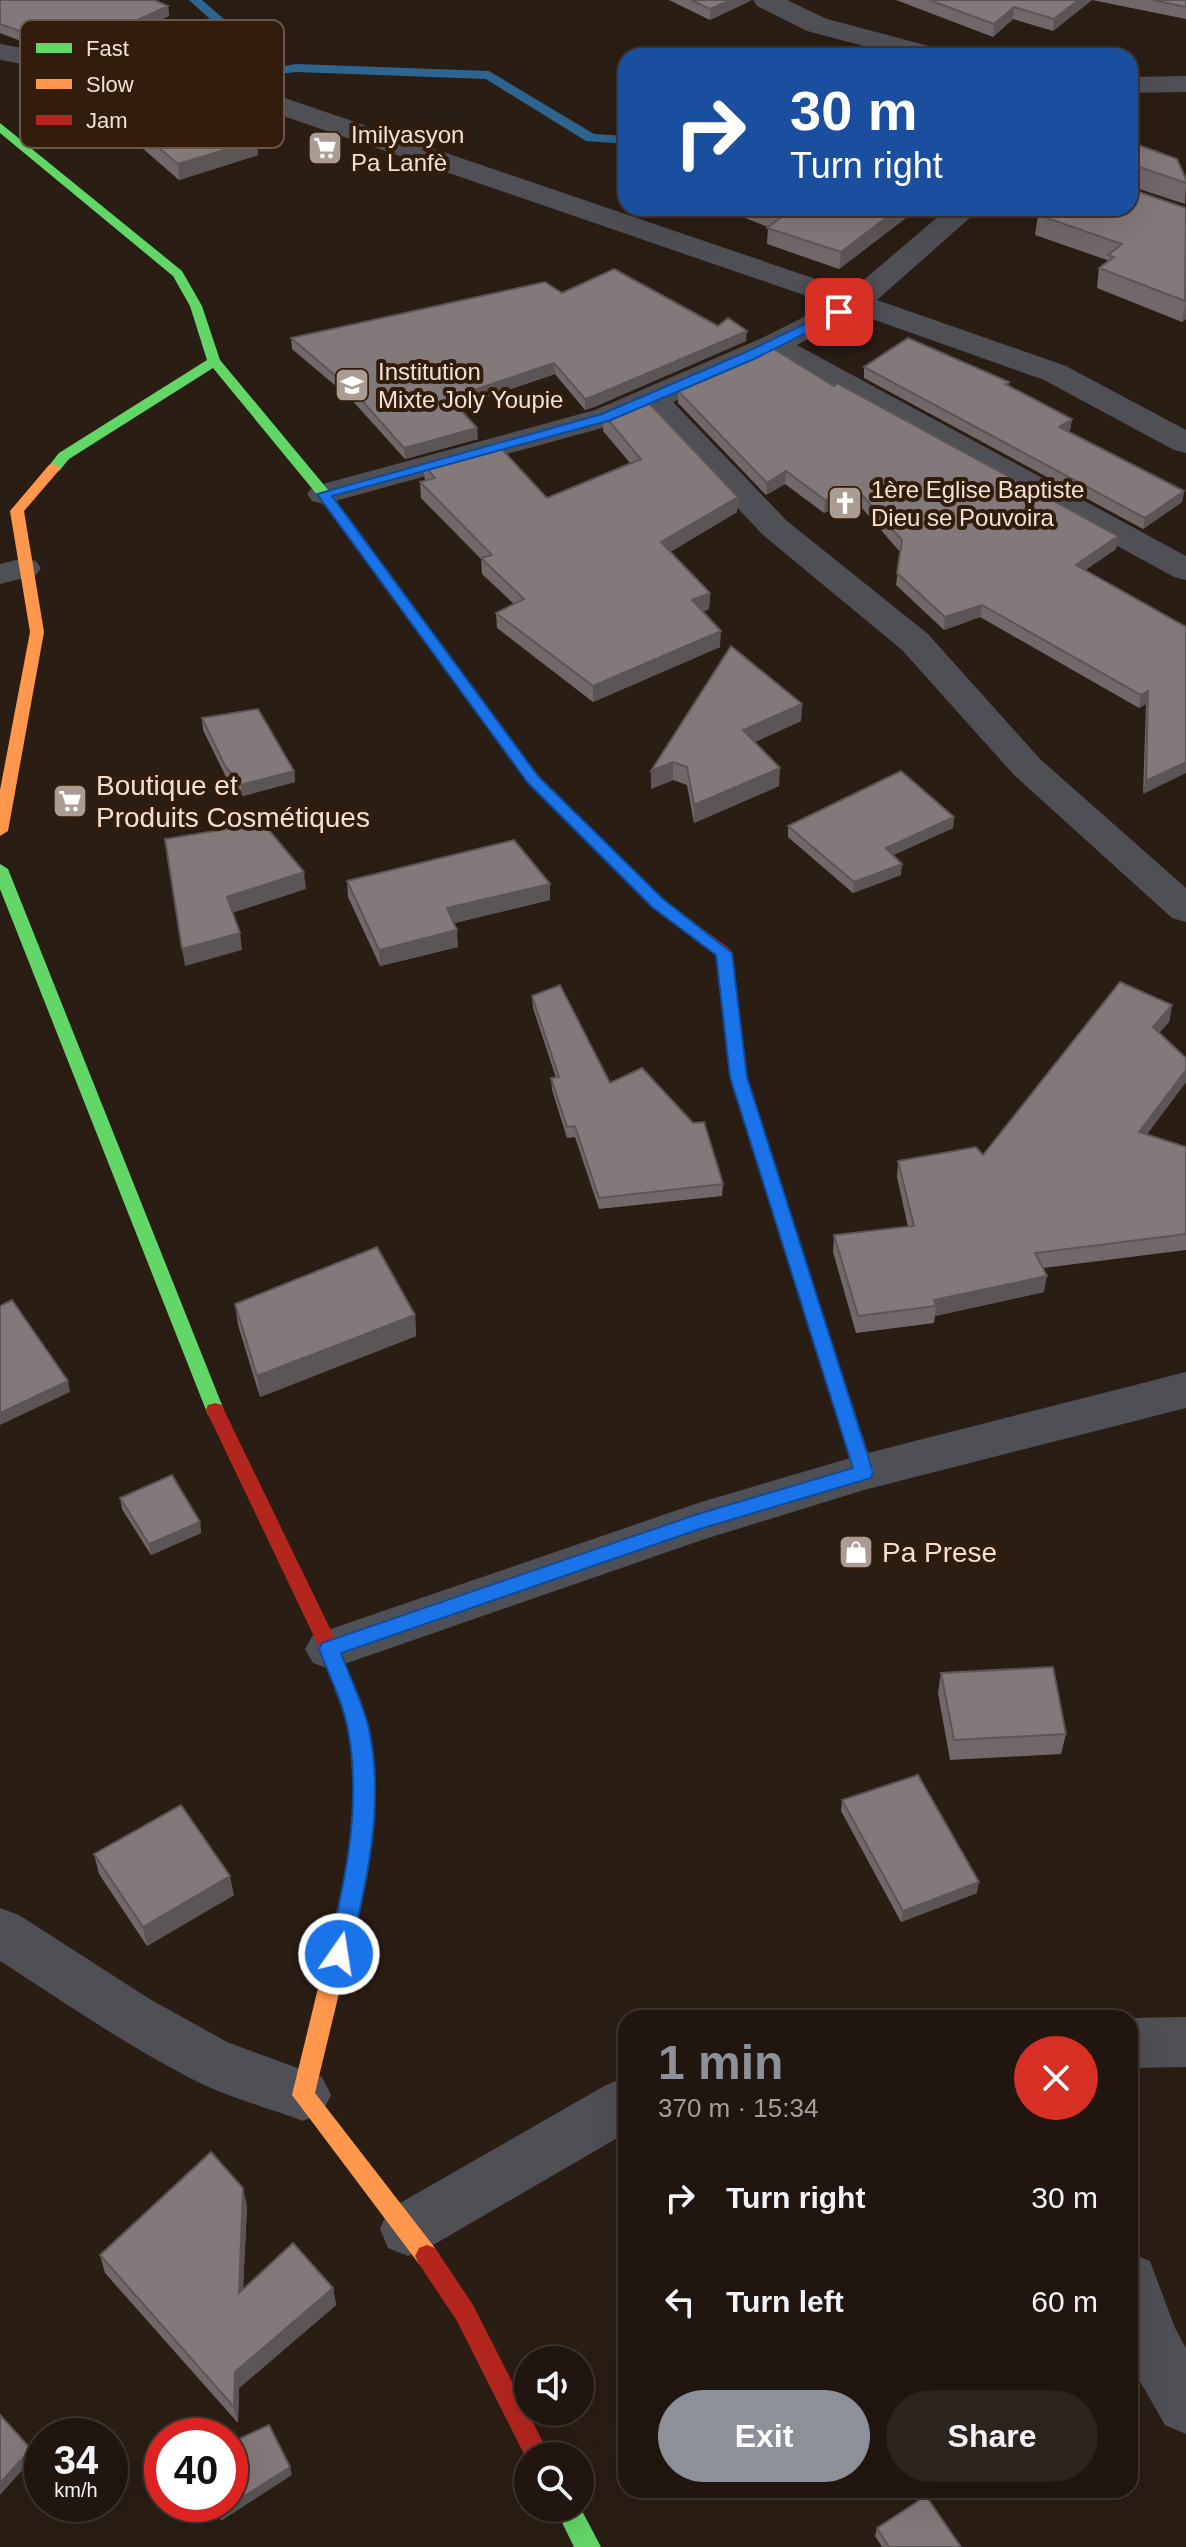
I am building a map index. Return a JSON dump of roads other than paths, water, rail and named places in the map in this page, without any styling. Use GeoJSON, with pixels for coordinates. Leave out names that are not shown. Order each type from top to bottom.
{"type":"FeatureCollection","features":[{"type":"Feature","properties":{"kind":"street"},"geometry":{"type":"LineString","coordinates":[[766,0],[817,25],[904,48]]}},
{"type":"Feature","properties":{"kind":"street"},"geometry":{"type":"LineString","coordinates":[[0,52],[20,56]]}},
{"type":"Feature","properties":{"kind":"street"},"geometry":{"type":"LineString","coordinates":[[1138,85],[1186,84]]}},
{"type":"Feature","properties":{"kind":"street"},"geometry":{"type":"LineString","coordinates":[[284,107],[1055,373],[1186,443]]}},
{"type":"Feature","properties":{"kind":"street"},"geometry":{"type":"LineString","coordinates":[[0,127],[20,144]]}},
{"type":"Feature","properties":{"kind":"street"},"geometry":{"type":"LineString","coordinates":[[25,148],[178,274],[196,306],[214,361],[324,494],[533,779],[657,903],[724,953],[738,1077],[864,1472]]}},
{"type":"Feature","properties":{"kind":"street"},"geometry":{"type":"LineString","coordinates":[[324,494],[606,417],[652,399],[773,345],[854,304],[957,216]]}},
{"type":"Feature","properties":{"kind":"street"},"geometry":{"type":"LineString","coordinates":[[773,345],[1186,570]]}},
{"type":"Feature","properties":{"kind":"street"},"geometry":{"type":"LineString","coordinates":[[0,831],[37,632],[12,571],[17,511],[64,456],[214,361]]}},
{"type":"Feature","properties":{"kind":"street"},"geometry":{"type":"LineString","coordinates":[[652,399],[775,528],[915,642],[1027,767],[1186,909]]}},
{"type":"Feature","properties":{"kind":"street"},"geometry":{"type":"LineString","coordinates":[[0,869],[220,1423],[330,1649],[359,1728],[365,1802],[356,1882],[303,2095]]}},
{"type":"Feature","properties":{"kind":"street"},"geometry":{"type":"LineString","coordinates":[[330,1649],[698,1522],[864,1472],[1186,1390]]}},
{"type":"Feature","properties":{"kind":"street"},"geometry":{"type":"LineString","coordinates":[[0,1932],[129,2015],[210,2061],[303,2095],[408,2229],[465,2313],[531,2442]]}},
{"type":"Feature","properties":{"kind":"street"},"geometry":{"type":"LineString","coordinates":[[1138,2043],[1186,2042]]}},
{"type":"Feature","properties":{"kind":"street"},"geometry":{"type":"LineString","coordinates":[[408,2229],[618,2108]]}},
{"type":"Feature","properties":{"kind":"street"},"geometry":{"type":"LineString","coordinates":[[1138,2305],[1150,2342],[1186,2404]]}},
{"type":"Feature","properties":{"kind":"street"},"geometry":{"type":"LineString","coordinates":[[575,2522],[588,2547]]}},
{"type":"Feature","properties":{"kind":"waterway"},"geometry":{"type":"LineString","coordinates":[[195,0],[218,20]]}},
{"type":"Feature","properties":{"kind":"waterway"},"geometry":{"type":"LineString","coordinates":[[284,70],[489,75],[591,138],[618,140]]}},
{"type":"Feature","properties":{"kind":"place","name":"Imilyasyon Pa Lanfè"},"geometry":{"type":"Point","coordinates":[325,148]}},
{"type":"Feature","properties":{"kind":"place","name":"Institution Mixte Joly Youpie"},"geometry":{"type":"Point","coordinates":[352,385]}},
{"type":"Feature","properties":{"kind":"place","name":"1ère Eglise Baptiste Dieu se Pouvoira"},"geometry":{"type":"Point","coordinates":[845,503]}},
{"type":"Feature","properties":{"kind":"place","name":"Boutique et Produits Cosmétiques"},"geometry":{"type":"Point","coordinates":[70,801]}},
{"type":"Feature","properties":{"kind":"place","name":"Pa Prese"},"geometry":{"type":"Point","coordinates":[856,1552]}}]}
